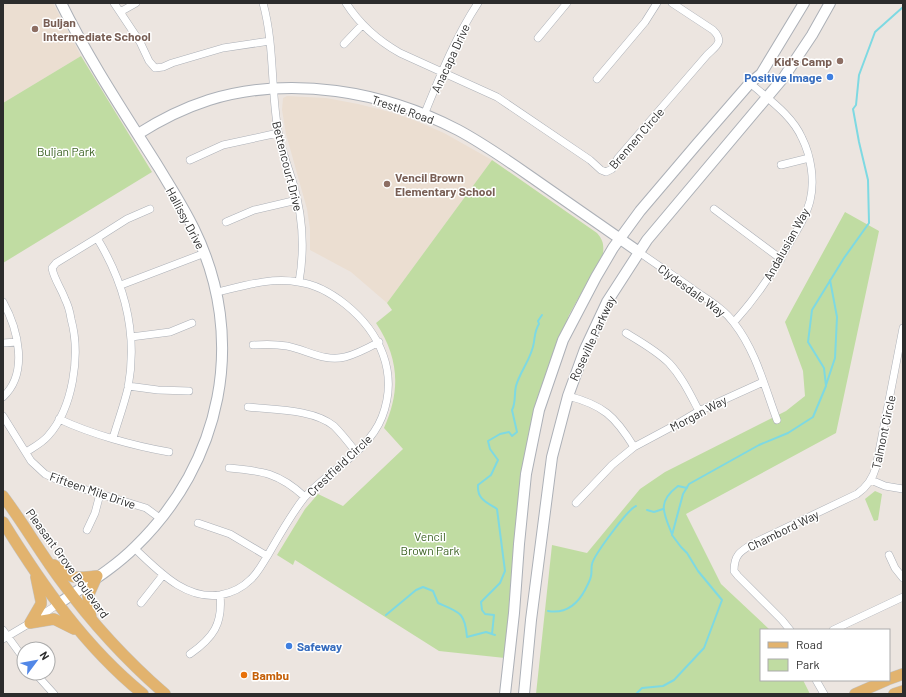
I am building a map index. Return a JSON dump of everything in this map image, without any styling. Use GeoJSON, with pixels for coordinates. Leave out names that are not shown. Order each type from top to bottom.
{"type":"FeatureCollection","features":[{"type":"Feature","properties":{"kind":"main road","name":"Hallissy Drive"},"geometry":{"type":"LineString","coordinates":[[58,604],[134,548],[161,519],[181,491],[196,464],[206,441],[214,414],[220,385],[222,348],[221,320],[217,292],[205,253],[194,227],[87,50],[61,3]]}},
{"type":"Feature","properties":{"kind":"main road","name":"Roseville Parkway"},"geometry":{"type":"LineString","coordinates":[[505,694],[514,613],[526,474],[540,410],[562,340],[607,256],[640,211],[750,83],[761,74],[804,3]]}},
{"type":"Feature","properties":{"kind":"main road","name":"Roseville Parkway"},"geometry":{"type":"LineString","coordinates":[[524,694],[531,620],[542,545],[552,456],[578,365],[600,316],[616,287],[639,252],[659,225],[784,78],[830,3]]}},
{"type":"Feature","properties":{"kind":"main road","name":"Trestle Road"},"geometry":{"type":"LineString","coordinates":[[138,134],[171,115],[208,100],[248,91],[274,88],[302,88],[358,95],[382,101],[424,115],[458,130],[487,148],[639,252]]}},
{"type":"Feature","properties":{"kind":"main road","name":"Pleasant Grove Boulevard"},"geometry":{"type":"LineString","coordinates":[[3,496],[45,558],[92,622],[126,659],[165,694]]}},
{"type":"Feature","properties":{"kind":"main road"},"geometry":{"type":"LineString","coordinates":[[3,522],[58,604],[115,670],[143,694]]}},
{"type":"Feature","properties":{"kind":"main road"},"geometry":{"type":"LineString","coordinates":[[45,558],[68,576],[73,578],[97,576],[88,596],[92,622]]}},
{"type":"Feature","properties":{"kind":"main road"},"geometry":{"type":"LineString","coordinates":[[30,623],[41,601],[33,567]]}},
{"type":"Feature","properties":{"kind":"main road"},"geometry":{"type":"LineString","coordinates":[[30,623],[54,619],[81,632]]}},
{"type":"Feature","properties":{"kind":"main road"},"geometry":{"type":"LineString","coordinates":[[890,679],[903,674]]}},
{"type":"Feature","properties":{"kind":"main road"},"geometry":{"type":"LineString","coordinates":[[855,694],[886,681]]}},
{"type":"Feature","properties":{"kind":"main road"},"geometry":{"type":"LineString","coordinates":[[894,694],[903,691]]}},
{"type":"Feature","properties":{"kind":"street"},"geometry":{"type":"LineString","coordinates":[[114,3],[140,42],[149,61],[155,68],[163,67],[223,48],[270,41]]}},
{"type":"Feature","properties":{"kind":"street"},"geometry":{"type":"LineString","coordinates":[[120,12],[136,3]]}},
{"type":"Feature","properties":{"kind":"street","name":"Bettencourt Drive"},"geometry":{"type":"LineString","coordinates":[[263,3],[270,41],[278,133],[301,215],[303,246],[299,282]]}},
{"type":"Feature","properties":{"kind":"street"},"geometry":{"type":"LineString","coordinates":[[346,3],[362,26],[385,44],[400,53],[442,72]]}},
{"type":"Feature","properties":{"kind":"street","name":"Anacapa Drive"},"geometry":{"type":"LineString","coordinates":[[424,115],[459,34],[478,3]]}},
{"type":"Feature","properties":{"kind":"street"},"geometry":{"type":"LineString","coordinates":[[538,38],[567,3]]}},
{"type":"Feature","properties":{"kind":"street"},"geometry":{"type":"LineString","coordinates":[[597,78],[645,22],[657,3]]}},
{"type":"Feature","properties":{"kind":"street","name":"Brennen Circle"},"geometry":{"type":"LineString","coordinates":[[442,72],[497,97],[606,172],[612,169],[624,152],[702,61],[718,45],[719,39],[713,30],[672,3]]}},
{"type":"Feature","properties":{"kind":"street"},"geometry":{"type":"LineString","coordinates":[[344,44],[362,26]]}},
{"type":"Feature","properties":{"kind":"street","name":"Andalusian Way"},"geometry":{"type":"LineString","coordinates":[[734,322],[757,296],[781,259],[804,217],[810,200],[812,185],[809,158],[802,138],[787,116],[750,83]]}},
{"type":"Feature","properties":{"kind":"street"},"geometry":{"type":"LineString","coordinates":[[190,160],[223,145],[278,133]]}},
{"type":"Feature","properties":{"kind":"street"},"geometry":{"type":"LineString","coordinates":[[780,165],[809,158]]}},
{"type":"Feature","properties":{"kind":"street"},"geometry":{"type":"LineString","coordinates":[[226,222],[254,210],[297,200]]}},
{"type":"Feature","properties":{"kind":"street"},"geometry":{"type":"LineString","coordinates":[[26,452],[47,437],[60,419],[72,382],[75,345],[72,321],[66,299],[53,275],[52,268],[56,262],[128,219],[150,209]]}},
{"type":"Feature","properties":{"kind":"street"},"geometry":{"type":"LineString","coordinates":[[714,209],[781,259]]}},
{"type":"Feature","properties":{"kind":"street"},"geometry":{"type":"LineString","coordinates":[[97,238],[111,261],[121,285],[128,312],[131,337],[131,361],[128,386],[113,438]]}},
{"type":"Feature","properties":{"kind":"street","name":"Clydesdale Way"},"geometry":{"type":"LineString","coordinates":[[639,252],[711,302],[734,322],[746,340],[752,353],[778,420]]}},
{"type":"Feature","properties":{"kind":"street"},"geometry":{"type":"LineString","coordinates":[[121,285],[205,253]]}},
{"type":"Feature","properties":{"kind":"street","name":"Crestfield Circle"},"geometry":{"type":"LineString","coordinates":[[134,548],[163,575],[184,588],[208,595],[220,595],[235,590],[250,581],[256,574],[304,497],[363,445],[382,418],[388,395],[387,369],[384,355],[379,342],[372,331],[362,319],[338,298],[313,286],[299,282],[271,281],[217,292]]}},
{"type":"Feature","properties":{"kind":"street"},"geometry":{"type":"LineString","coordinates":[[3,302],[11,318],[17,342],[19,362],[15,381],[3,397]]}},
{"type":"Feature","properties":{"kind":"street"},"geometry":{"type":"LineString","coordinates":[[131,337],[170,332],[192,323]]}},
{"type":"Feature","properties":{"kind":"street","name":"Talmont Circle"},"geometry":{"type":"LineString","coordinates":[[903,328],[876,467],[871,480],[885,486],[903,489]]}},
{"type":"Feature","properties":{"kind":"street"},"geometry":{"type":"LineString","coordinates":[[626,332],[652,349],[668,363],[685,384],[699,411]]}},
{"type":"Feature","properties":{"kind":"street"},"geometry":{"type":"LineString","coordinates":[[3,343],[17,342]]}},
{"type":"Feature","properties":{"kind":"street"},"geometry":{"type":"LineString","coordinates":[[253,345],[272,344],[286,346],[332,359],[344,358],[379,342]]}},
{"type":"Feature","properties":{"kind":"street","name":"Morgan Way"},"geometry":{"type":"LineString","coordinates":[[576,503],[612,465],[634,447],[699,411],[763,382]]}},
{"type":"Feature","properties":{"kind":"street"},"geometry":{"type":"LineString","coordinates":[[128,386],[158,390],[189,391]]}},
{"type":"Feature","properties":{"kind":"street"},"geometry":{"type":"LineString","coordinates":[[568,396],[585,401],[610,415],[622,427],[634,447]]}},
{"type":"Feature","properties":{"kind":"street"},"geometry":{"type":"LineString","coordinates":[[248,406],[298,412],[323,419],[341,433],[356,452]]}},
{"type":"Feature","properties":{"kind":"street","name":"Fifteen Mile Drive"},"geometry":{"type":"LineString","coordinates":[[3,416],[37,468],[54,480],[146,508],[161,519]]}},
{"type":"Feature","properties":{"kind":"street"},"geometry":{"type":"LineString","coordinates":[[60,419],[87,430],[149,449],[169,452]]}},
{"type":"Feature","properties":{"kind":"street"},"geometry":{"type":"LineString","coordinates":[[228,468],[272,474],[284,480],[304,497]]}},
{"type":"Feature","properties":{"kind":"street","name":"Chambord Way"},"geometry":{"type":"LineString","coordinates":[[789,629],[734,571],[735,559],[738,554],[754,543],[857,494],[862,491],[871,480]]}},
{"type":"Feature","properties":{"kind":"street"},"geometry":{"type":"LineString","coordinates":[[87,530],[95,513],[100,494]]}},
{"type":"Feature","properties":{"kind":"street"},"geometry":{"type":"LineString","coordinates":[[198,523],[230,534],[267,556]]}},
{"type":"Feature","properties":{"kind":"street"},"geometry":{"type":"LineString","coordinates":[[889,555],[895,568],[903,578]]}},
{"type":"Feature","properties":{"kind":"street"},"geometry":{"type":"LineString","coordinates":[[141,603],[163,575]]}},
{"type":"Feature","properties":{"kind":"street"},"geometry":{"type":"LineString","coordinates":[[190,654],[204,644],[216,627],[220,618],[220,595]]}},
{"type":"Feature","properties":{"kind":"street"},"geometry":{"type":"LineString","coordinates":[[835,629],[903,596]]}},
{"type":"Feature","properties":{"kind":"street"},"geometry":{"type":"LineString","coordinates":[[6,638],[58,604]]}},
{"type":"Feature","properties":{"kind":"street"},"geometry":{"type":"LineString","coordinates":[[3,630],[6,638],[16,650]]}},
{"type":"Feature","properties":{"kind":"street"},"geometry":{"type":"LineString","coordinates":[[42,681],[54,694]]}},
{"type":"Feature","properties":{"kind":"street"},"geometry":{"type":"LineString","coordinates":[[817,681],[824,694]]}},
{"type":"Feature","properties":{"kind":"shaded area","name":"Buljan Intermediate School"},"geometry":{"type":"Polygon","coordinates":[[[3,3],[53,3],[81,56],[3,103],[3,3]]]}},
{"type":"Feature","properties":{"kind":"shaded area","name":"Vencil Brown Elementary School"},"geometry":{"type":"Polygon","coordinates":[[[287,96],[326,98],[390,112],[414,120],[444,133],[492,160],[387,303],[351,272],[310,250],[310,229],[307,209],[286,134],[282,110],[283,98],[287,96]]]}},
{"type":"Feature","properties":{"kind":"green space","name":"Buljan Park"},"geometry":{"type":"Polygon","coordinates":[[[81,56],[152,172],[3,263],[3,103],[81,56]]]}},
{"type":"Feature","properties":{"kind":"green space","name":"Vencil Brown Park"},"geometry":{"type":"Polygon","coordinates":[[[492,160],[597,233],[603,242],[603,254],[569,315],[540,402],[505,658],[439,651],[295,560],[293,565],[277,555],[305,509],[318,494],[343,506],[403,449],[384,428],[393,400],[395,374],[389,349],[384,336],[376,323],[392,310],[387,303],[492,160]]]}},
{"type":"Feature","properties":{"kind":"green space"},"geometry":{"type":"Polygon","coordinates":[[[845,212],[879,231],[836,433],[686,514],[721,584],[769,629],[760,629],[760,681],[804,681],[810,694],[536,694],[552,545],[587,553],[640,489],[665,472],[786,411],[805,396],[803,371],[785,322],[845,212]]]}},
{"type":"Feature","properties":{"kind":"green space"},"geometry":{"type":"Polygon","coordinates":[[[875,491],[882,494],[878,520],[874,521],[865,499],[875,491]]]}},
{"type":"Feature","properties":{"kind":"waterway"},"geometry":{"type":"LineString","coordinates":[[636,694],[642,688],[663,686],[674,680],[704,648],[722,600],[698,571],[687,553],[672,535],[683,494],[689,484],[759,445],[788,433],[813,417],[826,386],[824,368],[808,342],[812,310],[844,258],[869,223],[868,180],[853,109],[856,105],[859,75],[875,32],[903,7]]}},
{"type":"Feature","properties":{"kind":"waterway"},"geometry":{"type":"LineString","coordinates":[[826,385],[835,358],[837,317],[830,280]]}},
{"type":"Feature","properties":{"kind":"waterway"},"geometry":{"type":"LineString","coordinates":[[492,634],[494,615],[485,614],[482,610],[481,602],[500,583],[505,571],[497,509],[483,500],[479,494],[478,485],[491,475],[498,460],[490,449],[488,441],[500,434],[509,432],[512,436],[517,432],[512,410],[516,386],[531,354],[536,330],[539,324],[538,321],[542,315]]}},
{"type":"Feature","properties":{"kind":"waterway"},"geometry":{"type":"LineString","coordinates":[[672,534],[664,513],[664,502],[671,492],[678,486],[687,488]]}},
{"type":"Feature","properties":{"kind":"waterway"},"geometry":{"type":"LineString","coordinates":[[548,611],[554,612],[566,610],[575,604],[589,582],[594,559],[619,523],[636,506]]}},
{"type":"Feature","properties":{"kind":"waterway"},"geometry":{"type":"LineString","coordinates":[[647,510],[654,512],[663,509]]}},
{"type":"Feature","properties":{"kind":"waterway"},"geometry":{"type":"LineString","coordinates":[[386,615],[416,590],[423,587],[433,591],[438,603],[460,614],[465,622],[467,637],[486,632],[495,635]]}},
{"type":"Feature","properties":{"kind":"place","name":"Buljan Intermediate School"},"geometry":{"type":"Point","coordinates":[35,29]}},
{"type":"Feature","properties":{"kind":"place","name":"Kid's Camp"},"geometry":{"type":"Point","coordinates":[840,61]}},
{"type":"Feature","properties":{"kind":"place","name":"Positive Image"},"geometry":{"type":"Point","coordinates":[830,77]}},
{"type":"Feature","properties":{"kind":"place","name":"Vencil Brown Elementary School"},"geometry":{"type":"Point","coordinates":[387,184]}},
{"type":"Feature","properties":{"kind":"place","name":"Safeway"},"geometry":{"type":"Point","coordinates":[289,646]}},
{"type":"Feature","properties":{"kind":"place","name":"Bambu"},"geometry":{"type":"Point","coordinates":[244,675]}}]}
